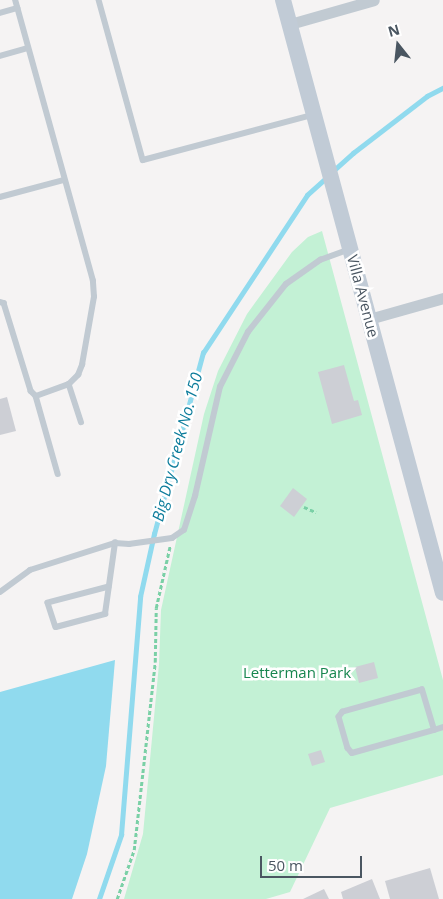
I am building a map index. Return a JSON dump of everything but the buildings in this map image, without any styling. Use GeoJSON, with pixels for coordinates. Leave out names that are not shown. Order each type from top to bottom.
{"type":"FeatureCollection","features":[{"type":"Feature","properties":{"kind":"main road","name":"Villa Avenue"},"geometry":{"type":"LineString","coordinates":[[283,0],[442,587]]}},
{"type":"Feature","properties":{"kind":"street"},"geometry":{"type":"LineString","coordinates":[[290,24],[374,0]]}},
{"type":"Feature","properties":{"kind":"street"},"geometry":{"type":"LineString","coordinates":[[369,319],[442,302]]}},
{"type":"Feature","properties":{"kind":"lane"},"geometry":{"type":"LineString","coordinates":[[15,0],[93,281],[94,297],[82,365],[78,376],[69,384],[36,396]]}},
{"type":"Feature","properties":{"kind":"lane"},"geometry":{"type":"LineString","coordinates":[[99,0],[143,160],[314,114]]}},
{"type":"Feature","properties":{"kind":"lane"},"geometry":{"type":"LineString","coordinates":[[0,13],[17,8]]}},
{"type":"Feature","properties":{"kind":"lane"},"geometry":{"type":"LineString","coordinates":[[0,56],[28,48]]}},
{"type":"Feature","properties":{"kind":"lane"},"geometry":{"type":"LineString","coordinates":[[0,197],[64,180]]}},
{"type":"Feature","properties":{"kind":"lane"},"geometry":{"type":"LineString","coordinates":[[0,592],[30,570],[115,543],[162,540],[172,538],[184,530],[220,387],[248,332],[286,284],[320,260],[350,249]]}},
{"type":"Feature","properties":{"kind":"lane"},"geometry":{"type":"LineString","coordinates":[[0,302],[4,303],[31,391],[36,396],[58,474]]}},
{"type":"Feature","properties":{"kind":"lane"},"geometry":{"type":"LineString","coordinates":[[69,384],[81,422]]}},
{"type":"Feature","properties":{"kind":"lane"},"geometry":{"type":"LineString","coordinates":[[108,587],[48,603],[56,627],[105,614],[115,543]]}},
{"type":"Feature","properties":{"kind":"lane"},"geometry":{"type":"LineString","coordinates":[[434,730],[422,690],[343,712],[339,717],[348,748],[352,753],[443,728]]}},
{"type":"Feature","properties":{"kind":"path"},"geometry":{"type":"LineString","coordinates":[[304,507],[316,512]]}},
{"type":"Feature","properties":{"kind":"path"},"geometry":{"type":"LineString","coordinates":[[117,899],[134,850],[155,662],[156,608],[172,538]]}},
{"type":"Feature","properties":{"kind":"green space","name":"Letterman Park"},"geometry":{"type":"Polygon","coordinates":[[[322,231],[443,680],[443,775],[330,808],[290,892],[266,899],[124,899],[143,834],[159,664],[161,610],[204,414],[218,371],[247,314],[292,252],[308,237],[322,231]]]}},
{"type":"Feature","properties":{"kind":"water"},"geometry":{"type":"Polygon","coordinates":[[[115,660],[106,766],[87,854],[72,899],[0,899],[0,692],[115,660]]]}},
{"type":"Feature","properties":{"kind":"waterway","name":"Big Dry Creek No. 150"},"geometry":{"type":"LineString","coordinates":[[333,171],[353,153],[427,96],[443,88]]}},
{"type":"Feature","properties":{"kind":"waterway","name":"Big Dry Creek No. 150"},"geometry":{"type":"LineString","coordinates":[[99,899],[121,835],[140,597],[154,534],[203,353],[307,195],[327,177]]}}]}
